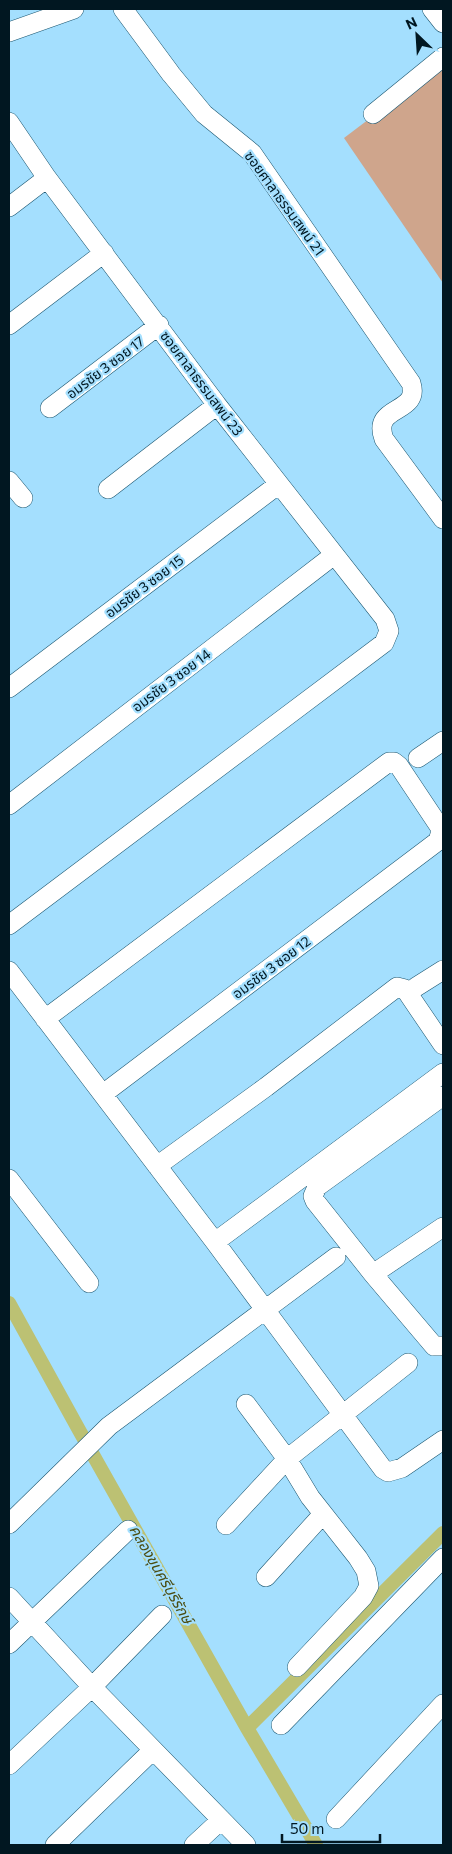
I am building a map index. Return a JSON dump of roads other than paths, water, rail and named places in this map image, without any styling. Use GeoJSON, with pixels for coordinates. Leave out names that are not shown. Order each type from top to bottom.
{"type":"FeatureCollection","features":[{"type":"Feature","properties":{"kind":"street"},"geometry":{"type":"LineString","coordinates":[[9,32],[74,9]]}},
{"type":"Feature","properties":{"kind":"street","name":"ซอยศาลาธรรมสพน์ 21"},"geometry":{"type":"LineString","coordinates":[[123,9],[171,74],[204,114],[252,153],[410,383],[413,391],[411,399],[382,420],[380,429],[384,439],[443,519]]}},
{"type":"Feature","properties":{"kind":"street"},"geometry":{"type":"LineString","coordinates":[[432,9],[443,23]]}},
{"type":"Feature","properties":{"kind":"street"},"geometry":{"type":"LineString","coordinates":[[373,114],[443,57]]}},
{"type":"Feature","properties":{"kind":"street","name":"ซอยศาลาธรรมสพน์ 23"},"geometry":{"type":"LineString","coordinates":[[9,122],[47,178],[159,325],[217,405],[385,619],[389,631],[384,643],[9,925]]}},
{"type":"Feature","properties":{"kind":"street"},"geometry":{"type":"LineString","coordinates":[[9,207],[47,178]]}},
{"type":"Feature","properties":{"kind":"street"},"geometry":{"type":"LineString","coordinates":[[9,326],[104,253]]}},
{"type":"Feature","properties":{"kind":"street","name":"อมรชัย 3 ซอย 17"},"geometry":{"type":"LineString","coordinates":[[50,408],[159,325]]}},
{"type":"Feature","properties":{"kind":"street"},"geometry":{"type":"LineString","coordinates":[[108,489],[217,405]]}},
{"type":"Feature","properties":{"kind":"street"},"geometry":{"type":"LineString","coordinates":[[9,481],[23,498]]}},
{"type":"Feature","properties":{"kind":"street","name":"อมรชัย 3 ซอย 15"},"geometry":{"type":"LineString","coordinates":[[9,688],[279,484]]}},
{"type":"Feature","properties":{"kind":"street","name":"อมรชัย 3 ซอย 14"},"geometry":{"type":"LineString","coordinates":[[9,805],[334,556]]}},
{"type":"Feature","properties":{"kind":"street"},"geometry":{"type":"LineString","coordinates":[[418,758],[443,741]]}},
{"type":"Feature","properties":{"kind":"street","name":"อมรชัย 3 ซอย 12"},"geometry":{"type":"LineString","coordinates":[[45,1019],[389,762],[394,762],[399,766],[439,826],[441,831],[438,841],[103,1094]]}},
{"type":"Feature","properties":{"kind":"street"},"geometry":{"type":"LineString","coordinates":[[416,987],[443,970]]}},
{"type":"Feature","properties":{"kind":"street"},"geometry":{"type":"LineString","coordinates":[[9,972],[215,1242],[383,1468],[388,1472],[402,1468],[443,1440]]}},
{"type":"Feature","properties":{"kind":"street"},"geometry":{"type":"LineString","coordinates":[[157,1166],[397,987],[405,989],[443,1045]]}},
{"type":"Feature","properties":{"kind":"street"},"geometry":{"type":"LineString","coordinates":[[215,1242],[443,1073]]}},
{"type":"Feature","properties":{"kind":"street"},"geometry":{"type":"LineString","coordinates":[[443,1096],[321,1184],[314,1191],[313,1196],[373,1274],[434,1346],[443,1346]]}},
{"type":"Feature","properties":{"kind":"street"},"geometry":{"type":"LineString","coordinates":[[9,1179],[89,1283]]}},
{"type":"Feature","properties":{"kind":"street"},"geometry":{"type":"LineString","coordinates":[[373,1274],[443,1227]]}},
{"type":"Feature","properties":{"kind":"street"},"geometry":{"type":"LineString","coordinates":[[9,1524],[109,1426],[336,1257]]}},
{"type":"Feature","properties":{"kind":"street"},"geometry":{"type":"LineString","coordinates":[[226,1525],[287,1460],[408,1363]]}},
{"type":"Feature","properties":{"kind":"street"},"geometry":{"type":"LineString","coordinates":[[246,1404],[323,1514],[358,1558],[366,1571],[369,1586],[363,1597],[298,1667]]}},
{"type":"Feature","properties":{"kind":"street"},"geometry":{"type":"LineString","coordinates":[[266,1577],[323,1514]]}},
{"type":"Feature","properties":{"kind":"street"},"geometry":{"type":"LineString","coordinates":[[9,1644],[128,1530]]}},
{"type":"Feature","properties":{"kind":"street"},"geometry":{"type":"LineString","coordinates":[[281,1725],[440,1568]]}},
{"type":"Feature","properties":{"kind":"street"},"geometry":{"type":"LineString","coordinates":[[9,1597],[153,1750],[246,1845]]}},
{"type":"Feature","properties":{"kind":"street"},"geometry":{"type":"LineString","coordinates":[[9,1765],[92,1686],[162,1615]]}},
{"type":"Feature","properties":{"kind":"street"},"geometry":{"type":"LineString","coordinates":[[336,1819],[443,1704]]}},
{"type":"Feature","properties":{"kind":"street"},"geometry":{"type":"LineString","coordinates":[[55,1845],[153,1750]]}},
{"type":"Feature","properties":{"kind":"street"},"geometry":{"type":"LineString","coordinates":[[194,1845],[221,1820]]}},
{"type":"Feature","properties":{"kind":"waterway","name":"คลองขุนศรีบุรีรักษ์"},"geometry":{"type":"LineString","coordinates":[[9,1303],[247,1728],[316,1845]]}},
{"type":"Feature","properties":{"kind":"waterway"},"geometry":{"type":"LineString","coordinates":[[247,1728],[443,1533]]}}]}
